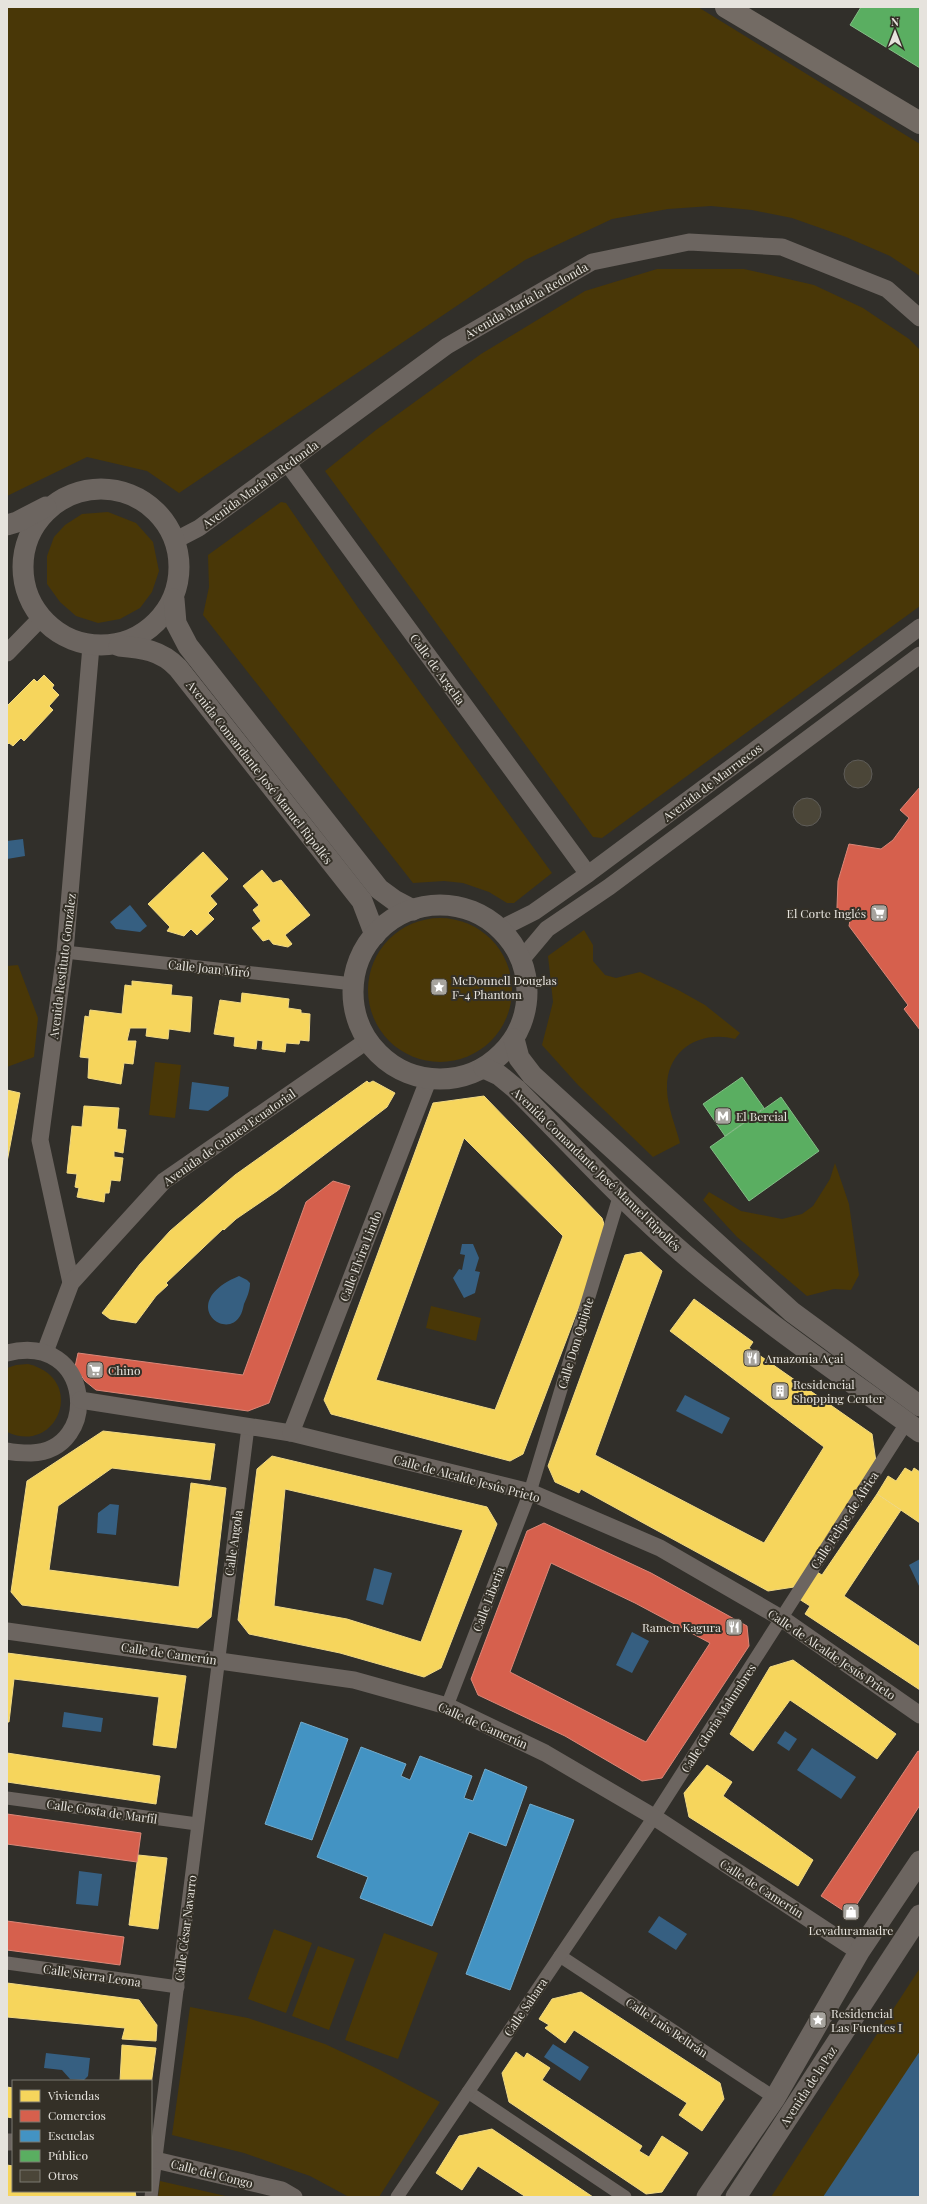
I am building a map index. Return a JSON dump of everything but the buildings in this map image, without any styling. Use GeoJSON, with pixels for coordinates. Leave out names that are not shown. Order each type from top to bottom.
{"type":"FeatureCollection","features":[{"type":"Feature","properties":{"kind":"highway"},"geometry":{"type":"LineString","coordinates":[[726,7],[920,123]]}},
{"type":"Feature","properties":{"kind":"street","name":"Avenida María la Redonda"},"geometry":{"type":"LineString","coordinates":[[176,540],[199,528],[447,346],[592,262],[689,242],[782,247],[887,289],[920,318]]}},
{"type":"Feature","properties":{"kind":"street","name":"Calle de Argelia"},"geometry":{"type":"LineString","coordinates":[[288,464],[588,874]]}},
{"type":"Feature","properties":{"kind":"street"},"geometry":{"type":"LineString","coordinates":[[7,525],[17,522],[62,499],[80,491],[107,489],[135,495],[158,512],[176,540],[181,572],[174,599],[152,628],[133,640],[116,645],[90,646],[67,638],[41,618],[31,604],[25,587],[22,562],[29,536],[43,514],[62,499]]}},
{"type":"Feature","properties":{"kind":"street"},"geometry":{"type":"LineString","coordinates":[[7,574],[25,587]]}},
{"type":"Feature","properties":{"kind":"street","name":"Avenida Comandante José Manuel Ripollés"},"geometry":{"type":"LineString","coordinates":[[174,599],[176,622],[188,646],[379,889],[394,900],[413,910]]}},
{"type":"Feature","properties":{"kind":"street"},"geometry":{"type":"LineString","coordinates":[[7,653],[41,618]]}},
{"type":"Feature","properties":{"kind":"street","name":"Avenida de Marruecos"},"geometry":{"type":"LineString","coordinates":[[500,929],[534,912],[588,874],[920,627]]}},
{"type":"Feature","properties":{"kind":"street","name":"Avenida Comandante José Manuel Ripollés"},"geometry":{"type":"LineString","coordinates":[[116,645],[154,651],[168,658],[178,668],[362,901],[375,935]]}},
{"type":"Feature","properties":{"kind":"street","name":"Avenida Restituto González"},"geometry":{"type":"LineString","coordinates":[[71,1283],[40,1140],[65,952],[90,646]]}},
{"type":"Feature","properties":{"kind":"street","name":"Avenida de Marruecos"},"geometry":{"type":"LineString","coordinates":[[521,960],[547,929],[609,887],[920,655]]}},
{"type":"Feature","properties":{"kind":"street"},"geometry":{"type":"LineString","coordinates":[[436,906],[460,907],[481,916],[500,929],[512,944],[521,960],[527,981],[527,1002],[522,1024],[514,1039],[499,1056],[484,1068],[457,1078],[429,1078],[405,1072],[384,1059],[368,1040],[356,1013],[353,984],[360,958],[375,935],[392,920],[413,910],[436,906]]}},
{"type":"Feature","properties":{"kind":"street","name":"Calle Joan Miró"},"geometry":{"type":"LineString","coordinates":[[65,952],[353,984]]}},
{"type":"Feature","properties":{"kind":"street","name":"Avenida Comandante José Manuel Ripollés"},"geometry":{"type":"LineString","coordinates":[[514,1039],[519,1058],[532,1075],[792,1312],[920,1406]]}},
{"type":"Feature","properties":{"kind":"street","name":"Avenida de Guinea Ecuatorial"},"geometry":{"type":"LineString","coordinates":[[45,1352],[71,1283],[164,1181],[368,1040]]}},
{"type":"Feature","properties":{"kind":"street","name":"Avenida Comandante José Manuel Ripollés"},"geometry":{"type":"LineString","coordinates":[[484,1068],[500,1074],[620,1194],[685,1255],[763,1318],[913,1427]]}},
{"type":"Feature","properties":{"kind":"street","name":"Calle Elvira Lindo"},"geometry":{"type":"LineString","coordinates":[[291,1433],[429,1078]]}},
{"type":"Feature","properties":{"kind":"street","name":"Calle Don Quijote"},"geometry":{"type":"LineString","coordinates":[[530,1492],[620,1194]]}},
{"type":"Feature","properties":{"kind":"street"},"geometry":{"type":"LineString","coordinates":[[7,1353],[24,1349],[45,1352],[61,1361],[75,1381],[80,1400],[78,1414],[72,1430],[59,1443],[41,1452],[14,1453],[7,1451]]}},
{"type":"Feature","properties":{"kind":"street","name":"Calle de Alcalde Jesús Prieto"},"geometry":{"type":"LineString","coordinates":[[80,1400],[291,1433],[530,1492],[660,1548],[782,1618],[920,1715]]}},
{"type":"Feature","properties":{"kind":"street","name":"Calle Angola"},"geometry":{"type":"LineString","coordinates":[[217,1660],[248,1427]]}},
{"type":"Feature","properties":{"kind":"street","name":"Calle Felipe de África"},"geometry":{"type":"LineString","coordinates":[[782,1618],[913,1427]]}},
{"type":"Feature","properties":{"kind":"street","name":"Calle Liberia"},"geometry":{"type":"LineString","coordinates":[[447,1706],[530,1492]]}},
{"type":"Feature","properties":{"kind":"street","name":"Calle Gloria Malumbres"},"geometry":{"type":"LineString","coordinates":[[654,1817],[782,1618]]}},
{"type":"Feature","properties":{"kind":"street","name":"Calle de Camerún"},"geometry":{"type":"LineString","coordinates":[[7,1631],[354,1680],[447,1706],[545,1753],[654,1817],[859,1952]]}},
{"type":"Feature","properties":{"kind":"street","name":"Calle César Navarro"},"geometry":{"type":"LineString","coordinates":[[152,2185],[154,2160],[178,1987],[217,1660]]}},
{"type":"Feature","properties":{"kind":"street","name":"Calle Costa de Marfíl"},"geometry":{"type":"LineString","coordinates":[[7,1798],[197,1824]]}},
{"type":"Feature","properties":{"kind":"street","name":"Calle Sahara"},"geometry":{"type":"LineString","coordinates":[[396,2197],[654,1817]]}},
{"type":"Feature","properties":{"kind":"street"},"geometry":{"type":"LineString","coordinates":[[707,2197],[775,2098],[859,1952],[920,1861]]}},
{"type":"Feature","properties":{"kind":"street","name":"Avenida de la Paz"},"geometry":{"type":"LineString","coordinates":[[736,2197],[920,1915]]}},
{"type":"Feature","properties":{"kind":"street","name":"Calle Luis Beltrán"},"geometry":{"type":"LineString","coordinates":[[560,1956],[775,2098]]}},
{"type":"Feature","properties":{"kind":"street","name":"Calle Sierra Leona"},"geometry":{"type":"LineString","coordinates":[[7,1963],[178,1987]]}},
{"type":"Feature","properties":{"kind":"street"},"geometry":{"type":"LineString","coordinates":[[468,2092],[625,2197]]}},
{"type":"Feature","properties":{"kind":"street","name":"Calle del Congo"},"geometry":{"type":"LineString","coordinates":[[154,2160],[282,2190],[294,2197]]}},
{"type":"Feature","properties":{"kind":"shaded area"},"geometry":{"type":"Polygon","coordinates":[[[7,7],[698,7],[920,144],[920,276],[890,256],[846,237],[792,218],[752,210],[711,206],[668,209],[612,219],[525,260],[179,493],[147,471],[87,457],[7,496],[7,7]]]}},
{"type":"Feature","properties":{"kind":"shaded area"},"geometry":{"type":"Polygon","coordinates":[[[657,269],[744,269],[814,285],[863,308],[909,339],[920,350],[920,606],[602,838],[593,837],[325,471],[376,430],[481,354],[585,291],[657,269]]]}},
{"type":"Feature","properties":{"kind":"shaded area"},"geometry":{"type":"Polygon","coordinates":[[[281,502],[286,503],[359,609],[552,873],[514,903],[507,903],[489,892],[463,883],[444,881],[413,883],[203,615],[209,587],[208,555],[281,502]]]}},
{"type":"Feature","properties":{"kind":"shaded area"},"geometry":{"type":"Polygon","coordinates":[[[108,512],[136,523],[153,542],[159,571],[152,592],[140,608],[120,619],[98,623],[76,616],[60,602],[47,584],[47,556],[54,537],[65,525],[82,514],[108,512]]]}},
{"type":"Feature","properties":{"kind":"shaded area"},"geometry":{"type":"Polygon","coordinates":[[[440,918],[461,921],[474,927],[486,934],[496,944],[509,969],[512,990],[509,1011],[503,1024],[496,1036],[486,1046],[461,1059],[440,1062],[419,1059],[406,1053],[394,1046],[384,1036],[371,1011],[368,990],[371,969],[377,956],[384,944],[394,934],[419,921],[440,918]]]}},
{"type":"Feature","properties":{"kind":"shaded area"},"geometry":{"type":"Polygon","coordinates":[[[584,930],[593,945],[593,961],[605,975],[616,978],[640,972],[705,1005],[740,1033],[735,1039],[722,1037],[698,1041],[688,1046],[672,1063],[668,1075],[667,1096],[680,1143],[653,1157],[578,1085],[542,1045],[553,1002],[548,956],[584,930]]]}},
{"type":"Feature","properties":{"kind":"shaded area"},"geometry":{"type":"Polygon","coordinates":[[[18,965],[38,1018],[34,1057],[7,1067],[7,966],[18,965]]]}},
{"type":"Feature","properties":{"kind":"shaded area"},"geometry":{"type":"Polygon","coordinates":[[[155,1062],[181,1065],[175,1118],[149,1115],[155,1062]]]}},
{"type":"Feature","properties":{"kind":"shaded area"},"geometry":{"type":"Polygon","coordinates":[[[835,1163],[849,1204],[859,1275],[851,1290],[834,1289],[807,1296],[737,1237],[703,1200],[709,1192],[741,1211],[782,1219],[802,1214],[813,1206],[830,1179],[835,1163]]]}},
{"type":"Feature","properties":{"kind":"shaded area"},"geometry":{"type":"Polygon","coordinates":[[[431,1306],[481,1318],[476,1341],[426,1328],[431,1306]]]}},
{"type":"Feature","properties":{"kind":"shaded area"},"geometry":{"type":"Polygon","coordinates":[[[28,1364],[46,1372],[57,1384],[61,1398],[59,1413],[51,1425],[40,1434],[25,1437],[7,1432],[7,1368],[16,1365],[28,1364]]]}},
{"type":"Feature","properties":{"kind":"shaded area"},"geometry":{"type":"Polygon","coordinates":[[[274,1929],[312,1943],[286,2013],[248,1999],[274,1929]]]}},
{"type":"Feature","properties":{"kind":"shaded area"},"geometry":{"type":"Polygon","coordinates":[[[384,1933],[438,1953],[398,2059],[345,2040],[384,1933]]]}},
{"type":"Feature","properties":{"kind":"shaded area"},"geometry":{"type":"Polygon","coordinates":[[[318,1946],[355,1959],[329,2030],[292,2016],[318,1946]]]}},
{"type":"Feature","properties":{"kind":"shaded area"},"geometry":{"type":"Polygon","coordinates":[[[920,1968],[920,2197],[771,2197],[920,1968]]]}},
{"type":"Feature","properties":{"kind":"shaded area"},"geometry":{"type":"Polygon","coordinates":[[[190,2007],[248,2018],[325,2044],[380,2070],[440,2102],[379,2197],[349,2197],[310,2176],[244,2153],[172,2135],[190,2007]]]}},
{"type":"Feature","properties":{"kind":"shaded area"},"geometry":{"type":"Polygon","coordinates":[[[160,2181],[230,2197],[158,2197],[160,2181]]]}},
{"type":"Feature","properties":{"kind":"water"},"geometry":{"type":"Polygon","coordinates":[[[23,839],[25,856],[7,859],[7,841],[23,839]]]}},
{"type":"Feature","properties":{"kind":"water"},"geometry":{"type":"Polygon","coordinates":[[[130,905],[147,926],[140,932],[116,929],[110,922],[130,905]]]}},
{"type":"Feature","properties":{"kind":"water"},"geometry":{"type":"Polygon","coordinates":[[[192,1082],[229,1087],[228,1096],[208,1111],[189,1109],[192,1082]]]}},
{"type":"Feature","properties":{"kind":"water"},"geometry":{"type":"Polygon","coordinates":[[[462,1244],[473,1244],[479,1258],[475,1271],[480,1272],[475,1293],[464,1298],[453,1278],[459,1269],[462,1270],[465,1255],[460,1254],[462,1244]]]}},
{"type":"Feature","properties":{"kind":"water"},"geometry":{"type":"Polygon","coordinates":[[[239,1276],[250,1283],[249,1291],[241,1315],[233,1323],[225,1324],[217,1322],[211,1316],[208,1307],[211,1297],[221,1286],[239,1276]]]}},
{"type":"Feature","properties":{"kind":"water"},"geometry":{"type":"Polygon","coordinates":[[[685,1395],[730,1418],[722,1434],[676,1411],[685,1395]]]}},
{"type":"Feature","properties":{"kind":"water"},"geometry":{"type":"Polygon","coordinates":[[[110,1504],[119,1505],[116,1535],[97,1533],[98,1513],[110,1504]]]}},
{"type":"Feature","properties":{"kind":"water"},"geometry":{"type":"Polygon","coordinates":[[[920,1559],[920,1588],[909,1565],[920,1559]]]}},
{"type":"Feature","properties":{"kind":"water"},"geometry":{"type":"Polygon","coordinates":[[[374,1568],[392,1573],[383,1605],[366,1600],[374,1568]]]}},
{"type":"Feature","properties":{"kind":"water"},"geometry":{"type":"Polygon","coordinates":[[[632,1632],[649,1641],[632,1673],[616,1665],[632,1632]]]}},
{"type":"Feature","properties":{"kind":"water"},"geometry":{"type":"Polygon","coordinates":[[[64,1712],[103,1718],[101,1732],[62,1727],[64,1712]]]}},
{"type":"Feature","properties":{"kind":"water"},"geometry":{"type":"Polygon","coordinates":[[[785,1731],[797,1739],[789,1751],[777,1743],[785,1731]]]}},
{"type":"Feature","properties":{"kind":"water"},"geometry":{"type":"Polygon","coordinates":[[[812,1748],[856,1777],[841,1799],[797,1770],[812,1748]]]}},
{"type":"Feature","properties":{"kind":"water"},"geometry":{"type":"Polygon","coordinates":[[[79,1871],[102,1874],[98,1906],[76,1904],[79,1871]]]}},
{"type":"Feature","properties":{"kind":"water"},"geometry":{"type":"Polygon","coordinates":[[[659,1916],[687,1934],[676,1950],[648,1932],[659,1916]]]}},
{"type":"Feature","properties":{"kind":"water"},"geometry":{"type":"Polygon","coordinates":[[[553,2044],[589,2067],[580,2081],[544,2057],[553,2044]]]}},
{"type":"Feature","properties":{"kind":"water"},"geometry":{"type":"Polygon","coordinates":[[[920,2051],[920,2197],[823,2197],[920,2051]]]}},
{"type":"Feature","properties":{"kind":"water"},"geometry":{"type":"Polygon","coordinates":[[[46,2053],[90,2058],[88,2076],[84,2080],[70,2079],[62,2070],[44,2068],[46,2053]]]}},
{"type":"Feature","properties":{"kind":"place","name":"El Corte Inglés"},"geometry":{"type":"Point","coordinates":[879,913]}},
{"type":"Feature","properties":{"kind":"place","name":"McDonnell Douglas F-4 Phantom"},"geometry":{"type":"Point","coordinates":[439,987]}},
{"type":"Feature","properties":{"kind":"place","name":"El Bercial"},"geometry":{"type":"Point","coordinates":[723,1116]}},
{"type":"Feature","properties":{"kind":"place","name":"Amazonia Açai"},"geometry":{"type":"Point","coordinates":[752,1358]}},
{"type":"Feature","properties":{"kind":"place","name":"Chino"},"geometry":{"type":"Point","coordinates":[95,1370]}},
{"type":"Feature","properties":{"kind":"place","name":"Residencial Shopping Center"},"geometry":{"type":"Point","coordinates":[780,1391]}},
{"type":"Feature","properties":{"kind":"place","name":"Ramen Kagura"},"geometry":{"type":"Point","coordinates":[734,1627]}},
{"type":"Feature","properties":{"kind":"place","name":"Levaduramadre"},"geometry":{"type":"Point","coordinates":[851,1912]}},
{"type":"Feature","properties":{"kind":"place","name":"Residencial Las Fuentes I"},"geometry":{"type":"Point","coordinates":[818,2020]}}]}
